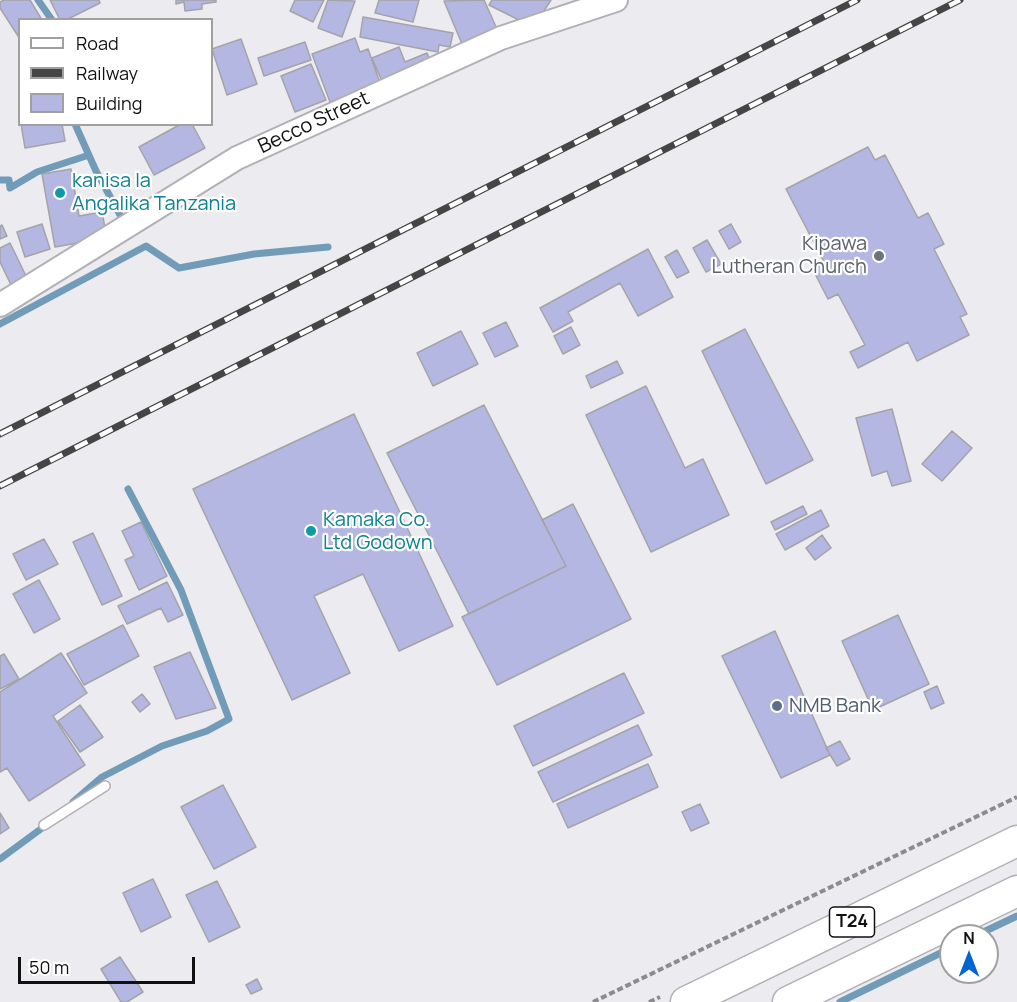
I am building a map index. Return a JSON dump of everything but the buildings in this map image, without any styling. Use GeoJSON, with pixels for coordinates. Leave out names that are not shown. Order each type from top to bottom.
{"type":"FeatureCollection","features":[{"type":"Feature","properties":{"kind":"highway","name":"T24"},"geometry":{"type":"LineString","coordinates":[[686,1002],[1017,841]]}},
{"type":"Feature","properties":{"kind":"highway","name":"T24"},"geometry":{"type":"LineString","coordinates":[[788,1002],[1017,891]]}},
{"type":"Feature","properties":{"kind":"street","name":"Becco Street"},"geometry":{"type":"LineString","coordinates":[[0,305],[237,158],[501,38],[616,0]]}},
{"type":"Feature","properties":{"kind":"lane"},"geometry":{"type":"LineString","coordinates":[[44,825],[105,786]]}},
{"type":"Feature","properties":{"kind":"path"},"geometry":{"type":"LineString","coordinates":[[593,1002],[1017,797]]}},
{"type":"Feature","properties":{"kind":"waterway"},"geometry":{"type":"LineString","coordinates":[[38,0],[51,18]]}},
{"type":"Feature","properties":{"kind":"waterway"},"geometry":{"type":"LineString","coordinates":[[76,126],[96,171],[124,222]]}},
{"type":"Feature","properties":{"kind":"waterway"},"geometry":{"type":"LineString","coordinates":[[0,180],[9,180],[10,188],[37,172],[89,155]]}},
{"type":"Feature","properties":{"kind":"waterway"},"geometry":{"type":"LineString","coordinates":[[0,324],[146,246],[179,268],[254,254],[328,247]]}},
{"type":"Feature","properties":{"kind":"waterway"},"geometry":{"type":"LineString","coordinates":[[73,802],[102,777],[162,746],[207,731],[229,719],[181,590],[128,489]]}},
{"type":"Feature","properties":{"kind":"waterway"},"geometry":{"type":"LineString","coordinates":[[0,859],[49,823]]}},
{"type":"Feature","properties":{"kind":"waterway"},"geometry":{"type":"LineString","coordinates":[[999,925],[1017,916]]}},
{"type":"Feature","properties":{"kind":"waterway"},"geometry":{"type":"LineString","coordinates":[[840,1002],[939,954]]}},
{"type":"Feature","properties":{"kind":"railway"},"geometry":{"type":"LineString","coordinates":[[0,434],[857,0]]}},
{"type":"Feature","properties":{"kind":"railway"},"geometry":{"type":"LineString","coordinates":[[0,486],[960,0]]}},
{"type":"Feature","properties":{"kind":"place","name":"kanisa la Angalika Tanzania"},"geometry":{"type":"Point","coordinates":[60,193]}},
{"type":"Feature","properties":{"kind":"place","name":"Kipawa Lutheran Church"},"geometry":{"type":"Point","coordinates":[879,256]}},
{"type":"Feature","properties":{"kind":"place","name":"Kamaka Co. Ltd Godown"},"geometry":{"type":"Point","coordinates":[311,531]}},
{"type":"Feature","properties":{"kind":"place","name":"NMB Bank"},"geometry":{"type":"Point","coordinates":[777,706]}}]}
